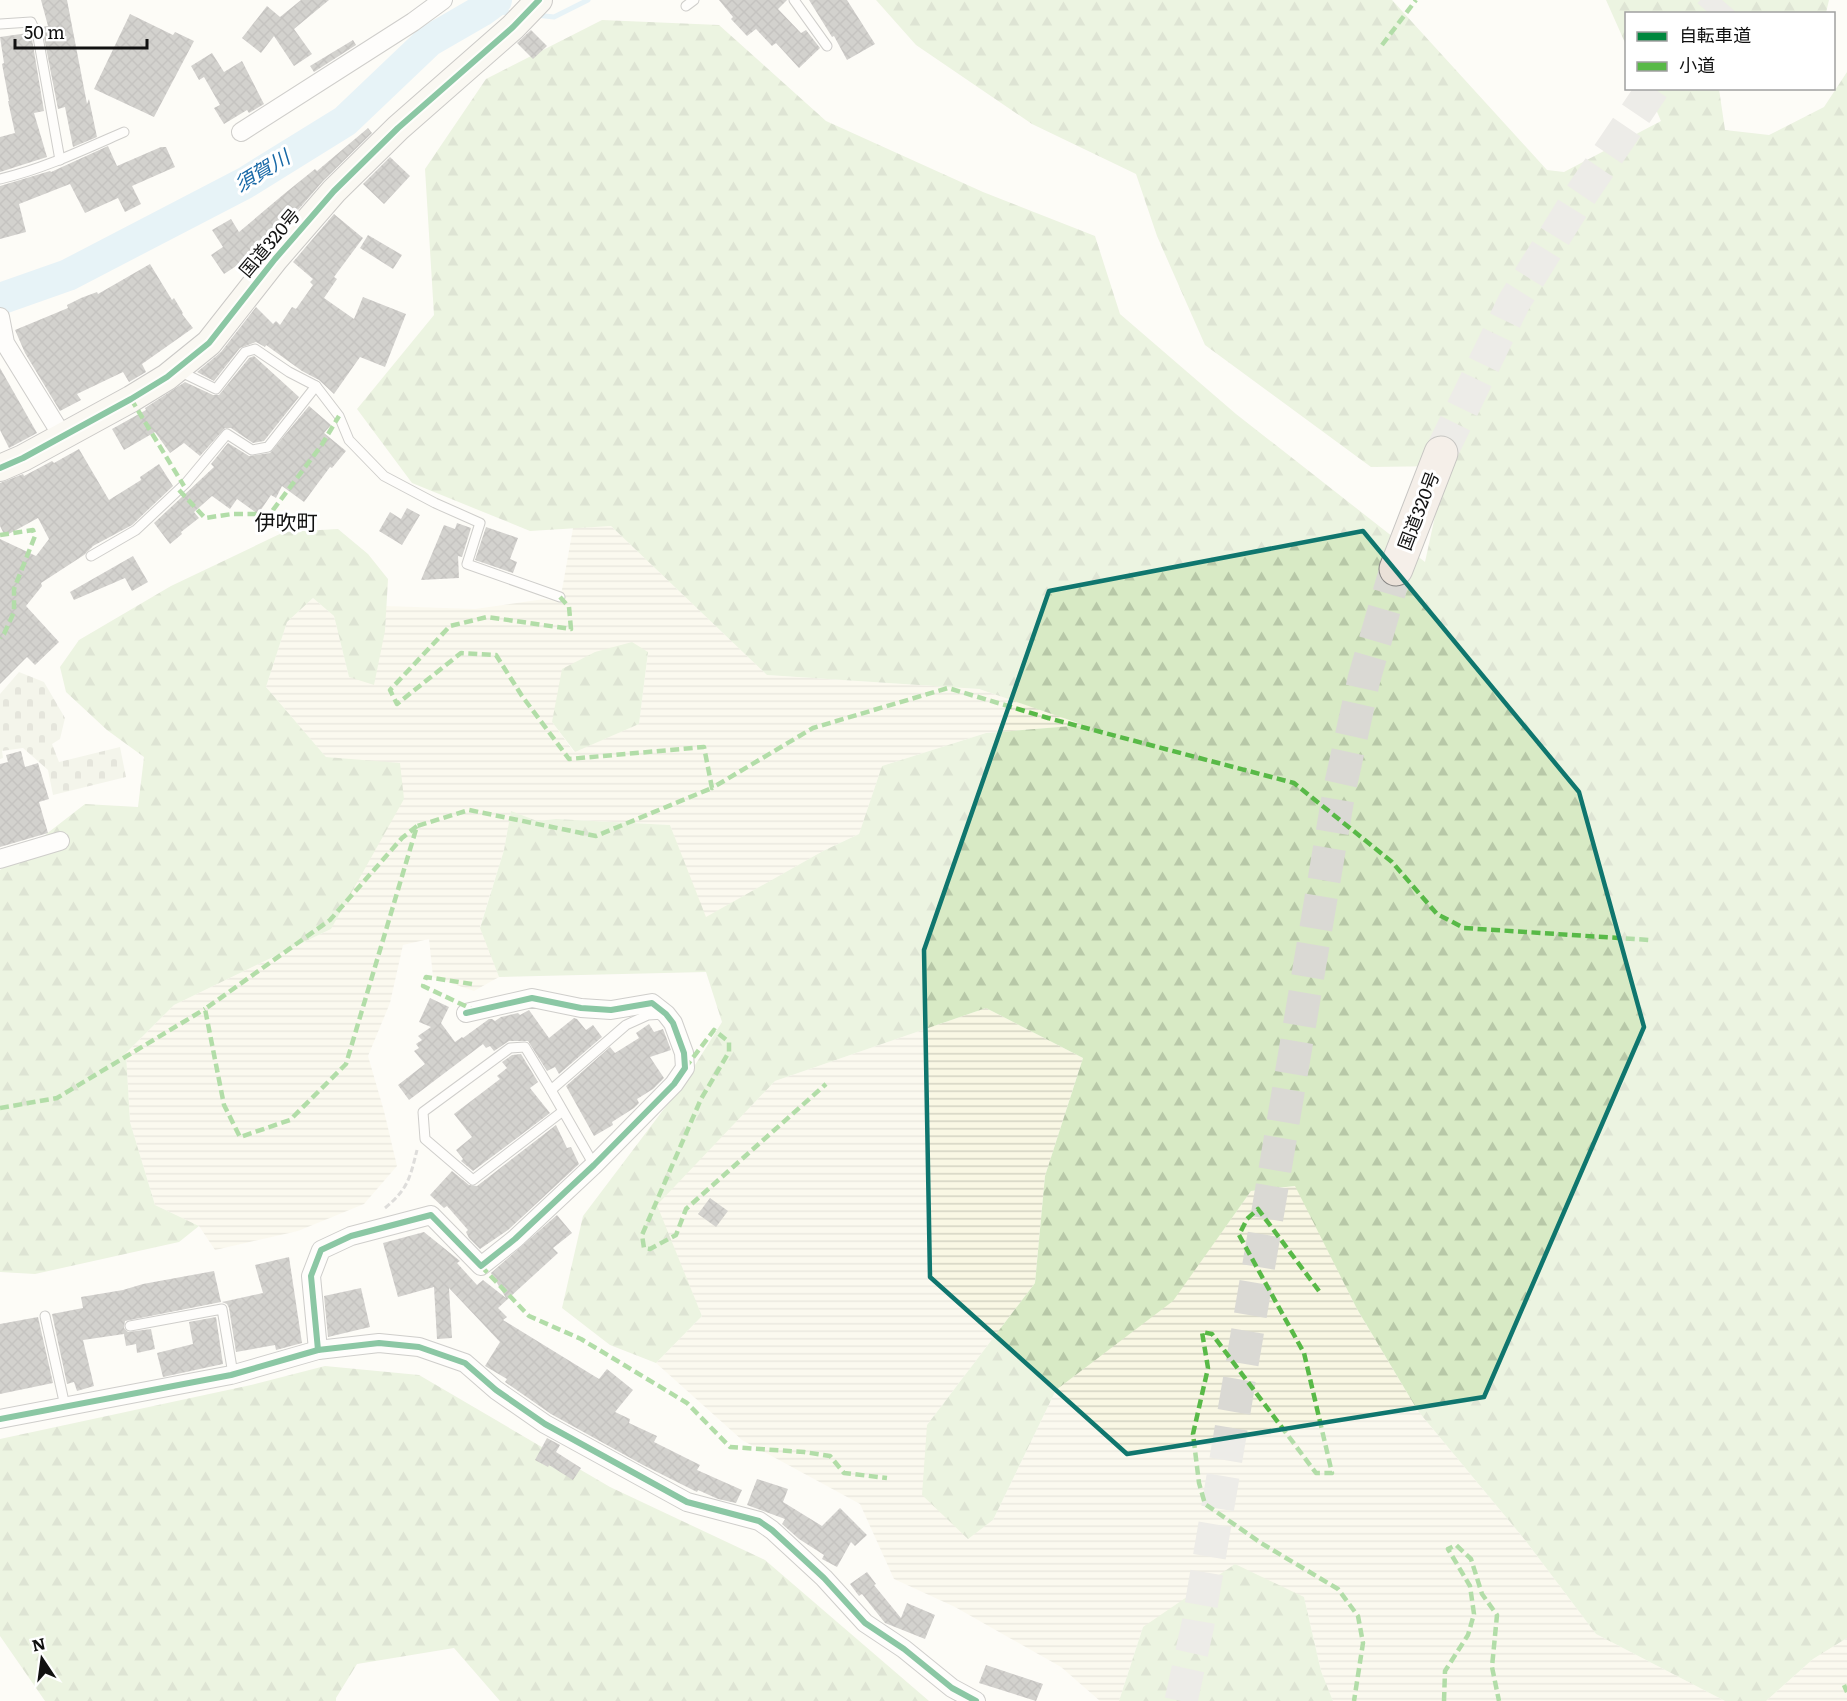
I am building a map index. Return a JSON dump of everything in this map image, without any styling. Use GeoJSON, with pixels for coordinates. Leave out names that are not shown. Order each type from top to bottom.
{"type":"FeatureCollection","features":[{"type":"Feature","properties":{"kind":"highway","name":"国道320号"},"geometry":{"type":"LineString","coordinates":[[1396,568],[1441,453]]}},
{"type":"Feature","properties":{"kind":"street"},"geometry":{"type":"LineString","coordinates":[[241,132],[413,22],[443,0]]}},
{"type":"Feature","properties":{"kind":"street","name":"国道320号"},"geometry":{"type":"LineString","coordinates":[[0,468],[112,411],[167,377],[209,343],[275,259],[334,191],[398,128],[513,27],[535,4]]}},
{"type":"Feature","properties":{"kind":"street"},"geometry":{"type":"LineString","coordinates":[[1,326],[5,343],[63,436]]}},
{"type":"Feature","properties":{"kind":"street"},"geometry":{"type":"LineString","coordinates":[[0,859],[60,841]]}},
{"type":"Feature","properties":{"kind":"street"},"geometry":{"type":"LineString","coordinates":[[318,1350],[311,1276],[321,1250],[351,1236],[431,1215],[481,1266],[515,1239],[594,1165],[674,1084],[684,1068],[684,1053],[673,1023],[652,1003],[611,1010],[581,1008],[532,998],[466,1013]]}},
{"type":"Feature","properties":{"kind":"street"},"geometry":{"type":"LineString","coordinates":[[0,1419],[233,1374],[318,1350],[379,1343],[419,1347],[465,1363],[496,1390],[545,1424],[687,1502],[759,1521],[824,1578],[866,1623],[904,1649],[952,1688],[976,1701]]}},
{"type":"Feature","properties":{"kind":"lane"},"geometry":{"type":"LineString","coordinates":[[794,0],[827,46]]}},
{"type":"Feature","properties":{"kind":"lane"},"geometry":{"type":"LineString","coordinates":[[0,24],[31,22],[38,37],[60,160]]}},
{"type":"Feature","properties":{"kind":"lane"},"geometry":{"type":"LineString","coordinates":[[0,178],[21,174],[60,160],[124,132]]}},
{"type":"Feature","properties":{"kind":"lane"},"geometry":{"type":"LineString","coordinates":[[177,369],[216,389],[245,352],[255,349],[289,372],[316,386],[339,416],[349,440],[384,476],[480,524],[467,564],[560,597]]}},
{"type":"Feature","properties":{"kind":"lane"},"geometry":{"type":"LineString","coordinates":[[91,556],[136,530],[186,483],[227,434],[252,450],[268,447],[316,386]]}},
{"type":"Feature","properties":{"kind":"lane"},"geometry":{"type":"LineString","coordinates":[[551,1089],[626,1025],[648,1015],[666,1014]]}},
{"type":"Feature","properties":{"kind":"lane"},"geometry":{"type":"LineString","coordinates":[[562,1111],[473,1180],[425,1139],[423,1112],[510,1048],[525,1047],[594,1165]]}},
{"type":"Feature","properties":{"kind":"lane"},"geometry":{"type":"LineString","coordinates":[[130,1326],[222,1309],[233,1374]]}},
{"type":"Feature","properties":{"kind":"lane"},"geometry":{"type":"LineString","coordinates":[[45,1316],[65,1406]]}},
{"type":"Feature","properties":{"kind":"path"},"geometry":{"type":"LineString","coordinates":[[374,1230],[375,1217],[401,1195],[410,1178],[418,1145],[425,1139]]}},
{"type":"Feature","properties":{"kind":"highlighted area"},"geometry":{"type":"Polygon","coordinates":[[[1363,531],[1579,792],[1644,1027],[1484,1397],[1127,1454],[930,1277],[924,950],[1049,591],[1363,531]]]}},
{"type":"Feature","properties":{"kind":"shaded area"},"geometry":{"type":"Polygon","coordinates":[[[611,526],[767,675],[979,689],[1086,725],[986,733],[882,766],[859,834],[823,851],[705,918],[670,825],[556,819],[537,821],[511,812],[504,850],[480,927],[499,977],[474,991],[433,977],[429,939],[403,945],[390,1003],[368,1056],[397,1166],[364,1204],[298,1231],[215,1250],[199,1226],[155,1205],[130,1122],[126,1053],[174,1005],[331,929],[400,764],[326,757],[266,687],[287,622],[313,598],[334,616],[349,677],[385,631],[386,606],[475,609],[544,599],[560,601],[573,528],[611,526]],[[648,652],[552,722],[574,752],[639,724],[648,652]]]}},
{"type":"Feature","properties":{"kind":"shaded area"},"geometry":{"type":"Polygon","coordinates":[[[986,1008],[1083,1058],[1045,1176],[1035,1283],[927,1425],[967,1539],[993,1520],[1056,1390],[1172,1301],[1251,1191],[1296,1186],[1357,1309],[1418,1411],[1525,1540],[1596,1634],[1725,1701],[1333,1701],[1321,1671],[1304,1597],[1143,1627],[1119,1701],[1100,1701],[1061,1667],[955,1607],[894,1579],[860,1504],[742,1440],[656,1363],[702,1316],[656,1205],[775,1081],[986,1008]]]}},
{"type":"Feature","properties":{"kind":"shaded area"},"geometry":{"type":"Polygon","coordinates":[[[1847,1638],[1847,1701],[1766,1701],[1813,1659],[1847,1638]]]}},
{"type":"Feature","properties":{"kind":"green space"},"geometry":{"type":"Polygon","coordinates":[[[876,0],[1392,0],[1547,170],[1564,172],[1661,121],[1647,90],[1719,90],[1725,130],[1769,135],[1824,107],[1847,72],[1847,1638],[1813,1659],[1766,1701],[1725,1701],[1596,1634],[1525,1540],[1418,1411],[1357,1309],[1295,1186],[1251,1191],[1173,1301],[1056,1390],[993,1520],[968,1539],[922,1495],[927,1425],[1035,1283],[1045,1176],[1083,1058],[986,1008],[775,1081],[657,1205],[702,1316],[656,1363],[610,1345],[562,1308],[583,1216],[685,1081],[722,1022],[706,972],[499,977],[480,928],[504,850],[511,811],[537,821],[556,819],[670,825],[706,917],[823,851],[859,834],[882,766],[986,733],[1084,725],[979,689],[767,675],[611,526],[530,531],[412,483],[357,409],[434,315],[425,169],[486,79],[602,20],[719,25],[826,121],[983,192],[1095,236],[1120,314],[1236,414],[1425,562],[1446,466],[1371,467],[1205,345],[1157,236],[1136,174],[1032,124],[916,45],[876,0]]]}},
{"type":"Feature","properties":{"kind":"green space"},"geometry":{"type":"Polygon","coordinates":[[[1606,0],[1829,0],[1826,12],[1625,12],[1625,43],[1606,0]]]}},
{"type":"Feature","properties":{"kind":"green space"},"geometry":{"type":"Polygon","coordinates":[[[338,529],[368,554],[388,579],[385,631],[374,685],[349,677],[334,616],[313,598],[287,622],[266,687],[326,757],[400,763],[404,799],[331,929],[174,1005],[126,1053],[130,1122],[155,1205],[199,1226],[179,1242],[35,1274],[0,1272],[0,870],[85,804],[138,807],[144,757],[107,730],[66,692],[60,667],[79,640],[171,586],[284,532],[338,529]]]}},
{"type":"Feature","properties":{"kind":"green space"},"geometry":{"type":"Polygon","coordinates":[[[632,642],[648,652],[639,724],[575,752],[552,722],[562,669],[595,652],[632,642]]]}},
{"type":"Feature","properties":{"kind":"green space"},"geometry":{"type":"Polygon","coordinates":[[[19,672],[44,682],[65,718],[60,739],[52,744],[59,762],[120,747],[126,777],[53,795],[48,770],[23,748],[2,751],[3,758],[0,759],[0,694],[19,672]]]}},
{"type":"Feature","properties":{"kind":"green space"},"geometry":{"type":"Polygon","coordinates":[[[325,1366],[419,1375],[610,1487],[765,1560],[929,1701],[500,1701],[454,1648],[357,1664],[336,1701],[45,1701],[0,1636],[0,1439],[251,1385],[325,1366]]]}},
{"type":"Feature","properties":{"kind":"green space"},"geometry":{"type":"Polygon","coordinates":[[[1235,1564],[1304,1597],[1321,1671],[1333,1701],[1119,1701],[1143,1627],[1235,1564]]]}},
{"type":"Feature","properties":{"kind":"building"},"geometry":{"type":"Polygon","coordinates":[[[41,0],[67,0],[87,104],[89,99],[97,137],[73,147],[65,107],[58,109],[42,27],[48,26],[41,0]]]}},
{"type":"Feature","properties":{"kind":"building"},"geometry":{"type":"Polygon","coordinates":[[[301,0],[329,0],[294,29],[312,54],[294,66],[274,36],[261,53],[242,38],[267,6],[280,17],[301,0]]]}},
{"type":"Feature","properties":{"kind":"building"},"geometry":{"type":"Polygon","coordinates":[[[719,0],[787,0],[778,9],[801,33],[806,30],[820,48],[799,68],[776,43],[772,46],[756,29],[747,36],[731,19],[733,17],[719,0]]]}},
{"type":"Feature","properties":{"kind":"building"},"geometry":{"type":"Polygon","coordinates":[[[809,0],[847,0],[875,44],[847,60],[834,36],[832,37],[809,0]]]}},
{"type":"Feature","properties":{"kind":"building"},"geometry":{"type":"Polygon","coordinates":[[[130,14],[173,35],[175,32],[194,41],[154,117],[94,89],[130,14]]]}},
{"type":"Feature","properties":{"kind":"building"},"geometry":{"type":"Polygon","coordinates":[[[531,30],[547,46],[533,59],[517,43],[531,30]]]}},
{"type":"Feature","properties":{"kind":"building"},"geometry":{"type":"Polygon","coordinates":[[[28,33],[32,39],[44,111],[34,113],[47,157],[0,172],[0,137],[15,133],[2,64],[4,63],[0,37],[28,33]]]}},
{"type":"Feature","properties":{"kind":"building"},"geometry":{"type":"Polygon","coordinates":[[[353,40],[356,45],[314,72],[310,66],[353,40]]]}},
{"type":"Feature","properties":{"kind":"building"},"geometry":{"type":"Polygon","coordinates":[[[212,53],[224,72],[242,61],[264,104],[249,113],[247,110],[224,124],[214,108],[220,105],[204,77],[199,80],[191,66],[212,53]]]}},
{"type":"Feature","properties":{"kind":"building"},"geometry":{"type":"Polygon","coordinates":[[[368,128],[372,133],[323,181],[273,239],[271,237],[253,255],[224,274],[211,255],[223,247],[212,230],[231,219],[239,232],[368,128]]]}},
{"type":"Feature","properties":{"kind":"building"},"geometry":{"type":"Polygon","coordinates":[[[108,146],[117,166],[161,147],[166,147],[175,167],[132,186],[141,204],[125,212],[118,198],[85,213],[70,184],[19,204],[26,232],[0,239],[0,186],[51,172],[108,146]]]}},
{"type":"Feature","properties":{"kind":"building"},"geometry":{"type":"Polygon","coordinates":[[[390,157],[410,176],[384,204],[363,184],[390,157]]]}},
{"type":"Feature","properties":{"kind":"building"},"geometry":{"type":"Polygon","coordinates":[[[334,214],[363,238],[334,277],[337,279],[324,298],[354,319],[363,297],[406,314],[385,367],[360,357],[334,394],[319,380],[302,371],[266,345],[265,347],[256,342],[240,348],[214,381],[197,372],[221,352],[256,307],[273,324],[276,321],[280,325],[292,307],[296,309],[313,285],[310,282],[313,279],[293,262],[334,214]]]}},
{"type":"Feature","properties":{"kind":"building"},"geometry":{"type":"Polygon","coordinates":[[[368,235],[402,255],[393,269],[360,248],[368,235]]]}},
{"type":"Feature","properties":{"kind":"building"},"geometry":{"type":"Polygon","coordinates":[[[150,264],[172,300],[174,298],[182,314],[193,328],[142,364],[146,372],[129,382],[123,372],[77,394],[81,400],[60,411],[25,353],[15,330],[68,308],[67,305],[81,298],[97,292],[98,294],[150,264]]]}},
{"type":"Feature","properties":{"kind":"building"},"geometry":{"type":"Polygon","coordinates":[[[254,356],[299,397],[264,441],[253,443],[231,428],[225,428],[200,456],[184,443],[170,453],[155,432],[124,450],[112,429],[146,410],[145,408],[185,382],[213,395],[219,395],[249,358],[254,356]]]}},
{"type":"Feature","properties":{"kind":"building"},"geometry":{"type":"Polygon","coordinates":[[[0,368],[37,433],[9,448],[0,430],[0,368]]]}},
{"type":"Feature","properties":{"kind":"building"},"geometry":{"type":"Polygon","coordinates":[[[309,406],[331,425],[324,433],[346,451],[332,468],[330,467],[304,502],[282,486],[276,498],[271,495],[258,514],[237,499],[230,509],[212,496],[194,512],[199,518],[170,544],[154,523],[214,467],[211,464],[228,443],[249,456],[270,453],[309,406]]]}},
{"type":"Feature","properties":{"kind":"building"},"geometry":{"type":"Polygon","coordinates":[[[79,449],[109,500],[141,480],[140,477],[159,464],[173,486],[132,525],[93,546],[84,555],[41,583],[42,586],[26,606],[59,642],[35,665],[27,657],[0,684],[0,539],[36,556],[49,539],[38,518],[5,536],[0,526],[0,483],[23,474],[24,476],[79,449]]]}},
{"type":"Feature","properties":{"kind":"building"},"geometry":{"type":"Polygon","coordinates":[[[407,508],[420,515],[402,545],[379,531],[390,512],[401,519],[407,508]]]}},
{"type":"Feature","properties":{"kind":"building"},"geometry":{"type":"Polygon","coordinates":[[[457,523],[471,528],[462,557],[458,556],[459,578],[421,580],[444,525],[455,529],[457,523]]]}},
{"type":"Feature","properties":{"kind":"building"},"geometry":{"type":"Polygon","coordinates":[[[486,527],[518,538],[510,559],[517,562],[513,573],[475,560],[486,527]]]}},
{"type":"Feature","properties":{"kind":"building"},"geometry":{"type":"Polygon","coordinates":[[[133,556],[148,582],[132,591],[125,578],[74,600],[70,592],[133,556]]]}},
{"type":"Feature","properties":{"kind":"building"},"geometry":{"type":"Polygon","coordinates":[[[21,751],[25,767],[38,763],[49,799],[39,802],[48,833],[0,847],[0,764],[8,762],[6,755],[21,751]]]}},
{"type":"Feature","properties":{"kind":"building"},"geometry":{"type":"Polygon","coordinates":[[[430,998],[449,1007],[441,1023],[455,1042],[489,1019],[495,1021],[501,1017],[518,1013],[520,1015],[529,1010],[549,1038],[574,1018],[586,1030],[593,1025],[602,1037],[559,1074],[555,1067],[547,1071],[528,1041],[509,1041],[494,1051],[490,1046],[486,1048],[483,1044],[409,1100],[398,1085],[425,1064],[414,1051],[419,1048],[416,1044],[422,1040],[418,1036],[431,1027],[419,1022],[430,998]]]}},
{"type":"Feature","properties":{"kind":"building"},"geometry":{"type":"Polygon","coordinates":[[[649,1024],[654,1032],[663,1029],[671,1050],[650,1057],[664,1078],[653,1089],[637,1099],[639,1103],[634,1108],[612,1122],[613,1125],[594,1136],[566,1086],[610,1047],[615,1053],[639,1038],[636,1033],[649,1024]]]}},
{"type":"Feature","properties":{"kind":"building"},"geometry":{"type":"Polygon","coordinates":[[[521,1054],[538,1082],[530,1088],[550,1113],[473,1171],[461,1161],[463,1159],[456,1150],[472,1137],[454,1114],[500,1079],[497,1076],[507,1068],[502,1062],[512,1055],[521,1054]]]}},
{"type":"Feature","properties":{"kind":"building"},"geometry":{"type":"Polygon","coordinates":[[[556,1125],[567,1148],[571,1147],[579,1164],[508,1230],[480,1249],[469,1238],[466,1232],[468,1230],[447,1206],[444,1208],[430,1195],[452,1171],[469,1185],[477,1186],[556,1125]]]}},
{"type":"Feature","properties":{"kind":"building"},"geometry":{"type":"Polygon","coordinates":[[[710,1198],[728,1211],[716,1227],[698,1214],[710,1198]]]}},
{"type":"Feature","properties":{"kind":"building"},"geometry":{"type":"Polygon","coordinates":[[[557,1215],[572,1233],[553,1248],[558,1253],[498,1308],[507,1317],[503,1320],[599,1379],[607,1369],[633,1390],[615,1412],[630,1419],[629,1423],[657,1436],[654,1442],[700,1465],[697,1470],[742,1490],[736,1503],[718,1499],[698,1490],[697,1492],[643,1465],[551,1414],[505,1382],[507,1379],[485,1366],[500,1342],[449,1288],[452,1338],[437,1339],[434,1287],[398,1297],[383,1243],[424,1232],[460,1261],[457,1263],[477,1285],[483,1280],[506,1298],[491,1273],[557,1215]]]}},
{"type":"Feature","properties":{"kind":"building"},"geometry":{"type":"Polygon","coordinates":[[[289,1257],[302,1343],[276,1350],[275,1345],[236,1352],[229,1308],[222,1302],[263,1293],[255,1265],[289,1257]]]}},
{"type":"Feature","properties":{"kind":"building"},"geometry":{"type":"Polygon","coordinates":[[[214,1271],[221,1302],[125,1321],[124,1328],[128,1332],[151,1329],[155,1349],[137,1353],[136,1344],[126,1346],[124,1334],[83,1340],[94,1386],[77,1391],[74,1382],[67,1384],[52,1314],[83,1308],[81,1297],[214,1271]]]}},
{"type":"Feature","properties":{"kind":"building"},"geometry":{"type":"Polygon","coordinates":[[[361,1288],[370,1327],[328,1337],[324,1296],[361,1288]]]}},
{"type":"Feature","properties":{"kind":"building"},"geometry":{"type":"Polygon","coordinates":[[[38,1317],[53,1383],[0,1394],[0,1324],[38,1317]]]}},
{"type":"Feature","properties":{"kind":"building"},"geometry":{"type":"Polygon","coordinates":[[[216,1317],[223,1364],[163,1377],[157,1353],[193,1344],[189,1322],[216,1317]]]}},
{"type":"Feature","properties":{"kind":"building"},"geometry":{"type":"Polygon","coordinates":[[[547,1438],[560,1445],[556,1452],[581,1468],[573,1480],[549,1465],[548,1467],[535,1460],[547,1438]]]}},
{"type":"Feature","properties":{"kind":"building"},"geometry":{"type":"Polygon","coordinates":[[[757,1479],[788,1489],[783,1502],[822,1526],[840,1508],[867,1535],[855,1546],[851,1542],[837,1567],[822,1559],[824,1555],[799,1539],[782,1524],[785,1519],[747,1505],[757,1479]]]}},
{"type":"Feature","properties":{"kind":"building"},"geometry":{"type":"Polygon","coordinates":[[[867,1572],[876,1584],[874,1585],[901,1618],[907,1603],[935,1615],[925,1639],[885,1623],[862,1594],[859,1596],[850,1584],[867,1572]]]}},
{"type":"Feature","properties":{"kind":"building"},"geometry":{"type":"Polygon","coordinates":[[[986,1665],[1043,1684],[1036,1701],[979,1683],[986,1665]]]}},
{"type":"Feature","properties":{"kind":"waterway","name":"須賀川"},"geometry":{"type":"LineString","coordinates":[[0,299],[68,275],[245,183],[345,121],[429,41],[496,0]]}},
{"type":"Feature","properties":{"kind":"waterway"},"geometry":{"type":"LineString","coordinates":[[536,15],[554,17],[588,0]]}},
{"type":"Feature","properties":{"kind":"waterway"},"geometry":{"type":"LineString","coordinates":[[481,11],[515,13]]}},
{"type":"Feature","properties":{"kind":"tunnel"},"geometry":{"type":"LineString","coordinates":[[1712,12],[1722,0]]}},
{"type":"Feature","properties":{"kind":"tunnel"},"geometry":{"type":"LineString","coordinates":[[1441,453],[1514,302],[1576,202],[1652,90]]}},
{"type":"Feature","properties":{"kind":"tunnel"},"geometry":{"type":"LineString","coordinates":[[1181,1701],[1198,1624],[1339,792],[1364,679],[1396,569]]}},
{"type":"Feature","properties":{"kind":"marked path"},"geometry":{"type":"LineString","coordinates":[[1382,45],[1416,0]]}},
{"type":"Feature","properties":{"kind":"marked path"},"geometry":{"type":"LineString","coordinates":[[131,399],[184,486]]}},
{"type":"Feature","properties":{"kind":"marked path"},"geometry":{"type":"LineString","coordinates":[[179,490],[205,518],[232,514],[270,514],[321,446],[339,416]]}},
{"type":"Feature","properties":{"kind":"marked path"},"geometry":{"type":"LineString","coordinates":[[0,535],[33,530],[35,536],[14,589],[14,612],[0,638]]}},
{"type":"Feature","properties":{"kind":"marked path"},"geometry":{"type":"LineString","coordinates":[[560,597],[569,607],[571,629],[487,617],[450,626],[390,690],[397,704],[461,653],[496,655],[522,696],[569,759],[704,747],[712,788],[813,728],[948,688],[1048,718],[1294,783],[1392,862],[1437,914],[1464,928],[1649,940]]}},
{"type":"Feature","properties":{"kind":"marked path"},"geometry":{"type":"LineString","coordinates":[[417,826],[402,838],[330,920],[205,1009],[224,1105],[240,1137],[290,1120],[346,1064],[417,826],[469,810],[596,836],[712,788]]}},
{"type":"Feature","properties":{"kind":"marked path"},"geometry":{"type":"LineString","coordinates":[[472,984],[426,977],[423,986],[476,1011]]}},
{"type":"Feature","properties":{"kind":"marked path"},"geometry":{"type":"LineString","coordinates":[[0,1108],[57,1098],[205,1009]]}},
{"type":"Feature","properties":{"kind":"marked path"},"geometry":{"type":"LineString","coordinates":[[685,1068],[714,1030],[729,1042],[729,1052],[701,1099],[642,1235],[644,1248],[650,1249],[676,1235],[686,1209],[826,1084]]}},
{"type":"Feature","properties":{"kind":"marked path"},"geometry":{"type":"LineString","coordinates":[[1319,1291],[1258,1209],[1247,1219],[1239,1235],[1304,1353],[1332,1473],[1316,1473],[1212,1334],[1202,1332],[1208,1368],[1193,1434],[1199,1483],[1205,1504],[1261,1543],[1338,1589],[1358,1616],[1363,1643],[1354,1701]]}},
{"type":"Feature","properties":{"kind":"marked path"},"geometry":{"type":"LineString","coordinates":[[481,1266],[529,1316],[581,1339],[687,1403],[730,1447],[830,1456],[844,1473],[887,1478]]}},
{"type":"Feature","properties":{"kind":"marked path"},"geometry":{"type":"LineString","coordinates":[[1444,1701],[1445,1671],[1468,1635],[1474,1614],[1470,1586],[1448,1549],[1456,1545],[1471,1559],[1482,1594],[1497,1615],[1492,1667],[1499,1701]]}},
{"type":"Feature","properties":{"kind":"marked path"},"geometry":{"type":"LineString","coordinates":[[1844,1685],[1847,1692]]}},
{"type":"Feature","properties":{"kind":"cycle path"},"geometry":{"type":"LineString","coordinates":[[0,468],[23,458],[131,399],[167,377],[209,343],[275,259],[334,191],[398,128],[513,27],[539,0]]}},
{"type":"Feature","properties":{"kind":"cycle path"},"geometry":{"type":"LineString","coordinates":[[318,1350],[311,1276],[321,1250],[351,1236],[431,1215],[481,1266],[515,1239],[594,1165],[674,1084],[685,1068],[684,1053],[673,1023],[652,1003],[611,1010],[581,1008],[532,998],[466,1013]]}},
{"type":"Feature","properties":{"kind":"cycle path"},"geometry":{"type":"LineString","coordinates":[[0,1419],[231,1375],[318,1350],[379,1343],[419,1347],[465,1363],[496,1390],[545,1424],[687,1502],[759,1521],[772,1530],[824,1578],[865,1623],[904,1649],[952,1688],[976,1701]]}},
{"type":"Feature","properties":{"kind":"district","name":"伊吹町"},"geometry":{"type":"Point","coordinates":[286,523]}}]}
